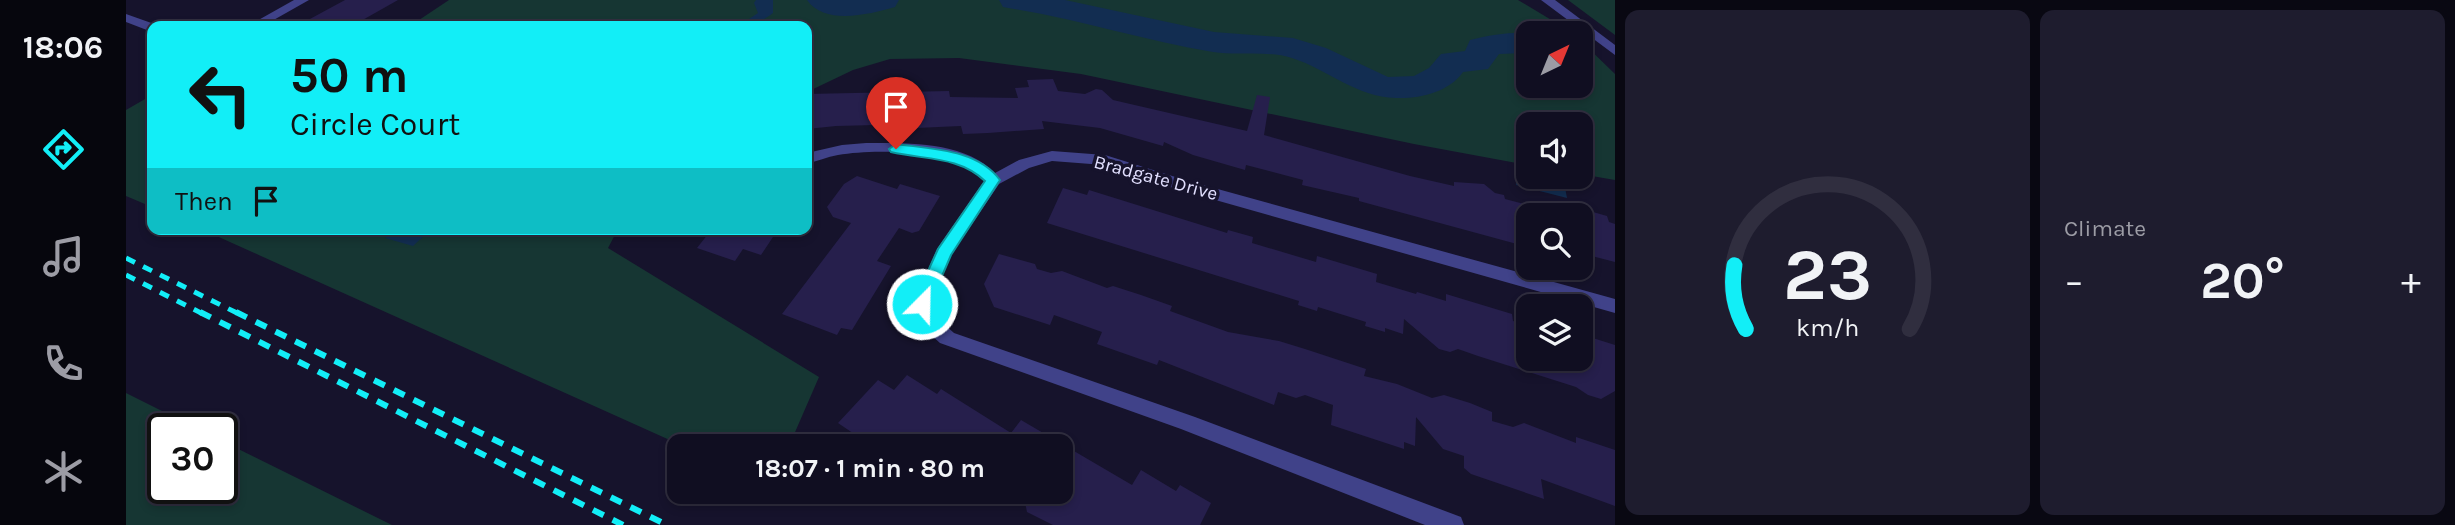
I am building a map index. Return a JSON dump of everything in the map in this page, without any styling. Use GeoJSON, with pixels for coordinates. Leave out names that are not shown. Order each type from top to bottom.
{"type":"FeatureCollection","features":[{"type":"Feature","properties":{"kind":"street"},"geometry":{"type":"LineString","coordinates":[[263,21],[303,0]]}},
{"type":"Feature","properties":{"kind":"street"},"geometry":{"type":"LineString","coordinates":[[1547,0],[1615,51]]}},
{"type":"Feature","properties":{"kind":"street"},"geometry":{"type":"LineString","coordinates":[[126,18],[147,26]]}},
{"type":"Feature","properties":{"kind":"street"},"geometry":{"type":"LineString","coordinates":[[812,157],[833,149],[896,149],[943,155],[977,165],[993,180]]}},
{"type":"Feature","properties":{"kind":"street","name":"Bradgate Drive"},"geometry":{"type":"LineString","coordinates":[[1453,525],[1188,423],[947,338],[928,321],[922,304],[943,253],[993,180],[1024,164],[1052,156],[1105,160],[1179,184],[1615,306]]}},
{"type":"Feature","properties":{"kind":"green space"},"geometry":{"type":"Polygon","coordinates":[[[449,0],[1518,0],[1553,21],[1516,21],[1516,98],[1593,98],[1593,53],[1615,74],[1615,180],[1593,176],[1593,112],[1516,112],[1516,163],[1081,74],[959,58],[890,59],[853,70],[812,90],[812,21],[418,21],[449,0]]]}},
{"type":"Feature","properties":{"kind":"green space"},"geometry":{"type":"Polygon","coordinates":[[[1568,0],[1615,0],[1615,35],[1568,0]]]}},
{"type":"Feature","properties":{"kind":"green space"},"geometry":{"type":"Polygon","coordinates":[[[147,98],[147,205],[126,196],[126,110],[147,98]]]}},
{"type":"Feature","properties":{"kind":"green space"},"geometry":{"type":"Polygon","coordinates":[[[214,235],[615,235],[608,248],[819,377],[794,434],[667,434],[667,439],[214,235]]]}},
{"type":"Feature","properties":{"kind":"green space"},"geometry":{"type":"Polygon","coordinates":[[[126,393],[166,413],[147,413],[147,504],[238,504],[238,449],[392,525],[126,525],[126,393]]]}},
{"type":"Feature","properties":{"kind":"water"},"geometry":{"type":"Polygon","coordinates":[[[756,0],[773,0],[773,13],[760,21],[696,21],[749,19],[758,13],[754,3],[756,0]]]}},
{"type":"Feature","properties":{"kind":"water"},"geometry":{"type":"Polygon","coordinates":[[[1532,189],[1565,189],[1567,198],[1532,189]]]}},
{"type":"Feature","properties":{"kind":"water"},"geometry":{"type":"Polygon","coordinates":[[[391,235],[425,235],[413,246],[385,238],[391,235]]]}},
{"type":"Feature","properties":{"kind":"building"},"geometry":{"type":"Polygon","coordinates":[[[345,0],[398,0],[361,21],[306,21],[345,0]]]}},
{"type":"Feature","properties":{"kind":"building"},"geometry":{"type":"Polygon","coordinates":[[[1053,79],[1058,91],[1085,94],[1096,89],[1102,90],[1113,100],[1247,131],[1257,95],[1270,97],[1264,135],[1454,186],[1454,182],[1484,184],[1495,193],[1504,195],[1505,199],[1520,203],[1516,203],[1516,244],[1359,201],[1359,198],[1302,185],[1303,180],[1246,165],[1245,170],[1193,155],[1164,142],[1163,146],[1100,128],[1042,121],[1044,129],[963,134],[961,126],[916,128],[915,124],[812,128],[812,94],[949,91],[950,97],[1018,98],[1015,88],[1029,87],[1027,80],[1053,79]]]}},
{"type":"Feature","properties":{"kind":"building"},"geometry":{"type":"Polygon","coordinates":[[[857,176],[897,189],[900,184],[940,196],[919,231],[912,233],[899,228],[877,261],[891,266],[852,330],[841,328],[837,335],[782,314],[851,223],[833,217],[827,207],[844,184],[857,176]]]}},
{"type":"Feature","properties":{"kind":"building"},"geometry":{"type":"Polygon","coordinates":[[[1063,188],[1087,195],[1089,190],[1227,233],[1228,230],[1253,237],[1252,243],[1316,262],[1317,256],[1377,274],[1376,282],[1416,294],[1417,292],[1446,301],[1446,294],[1512,314],[1513,321],[1516,322],[1516,368],[1458,349],[1450,352],[1439,349],[1404,319],[1403,334],[1385,328],[1385,332],[1365,326],[1366,322],[1318,307],[1317,311],[1298,305],[1299,301],[1047,223],[1063,188]]]}},
{"type":"Feature","properties":{"kind":"building"},"geometry":{"type":"Polygon","coordinates":[[[1593,212],[1607,216],[1609,222],[1615,224],[1615,262],[1593,256],[1593,212]]]}},
{"type":"Feature","properties":{"kind":"building"},"geometry":{"type":"Polygon","coordinates":[[[707,235],[773,237],[761,255],[743,249],[735,261],[697,248],[707,235]]]}},
{"type":"Feature","properties":{"kind":"building"},"geometry":{"type":"Polygon","coordinates":[[[999,254],[1035,264],[1037,269],[1051,273],[1062,271],[1107,288],[1113,286],[1141,295],[1172,306],[1170,311],[1228,332],[1279,341],[1366,369],[1364,376],[1397,384],[1432,398],[1444,395],[1470,403],[1492,412],[1492,421],[1513,427],[1524,423],[1576,443],[1576,437],[1615,450],[1615,506],[1541,479],[1544,499],[1471,474],[1464,468],[1464,456],[1443,449],[1416,417],[1415,446],[1404,442],[1404,449],[1331,425],[1333,405],[1305,395],[1296,398],[1278,392],[1274,405],[1159,360],[1157,365],[1097,344],[1102,332],[1054,315],[1050,325],[994,307],[984,284],[999,254]]]}},
{"type":"Feature","properties":{"kind":"building"},"geometry":{"type":"Polygon","coordinates":[[[1593,338],[1615,345],[1615,391],[1601,399],[1576,387],[1525,371],[1593,371],[1593,338]]]}},
{"type":"Feature","properties":{"kind":"building"},"geometry":{"type":"Polygon","coordinates":[[[907,375],[937,394],[941,389],[1011,433],[1021,420],[1045,434],[854,434],[838,423],[878,380],[894,390],[907,375]]]}},
{"type":"Feature","properties":{"kind":"building"},"geometry":{"type":"Polygon","coordinates":[[[1073,450],[1132,485],[1141,470],[1176,491],[1180,485],[1211,503],[1200,525],[1053,525],[1027,512],[1025,504],[1073,504],[1073,450]]]}},
{"type":"Feature","properties":{"kind":"waterway"},"geometry":{"type":"LineString","coordinates":[[822,0],[837,6],[853,7],[884,0]]}},
{"type":"Feature","properties":{"kind":"waterway"},"geometry":{"type":"LineString","coordinates":[[1014,0],[1214,42],[1293,48],[1314,55],[1366,81],[1388,87],[1425,84],[1441,75],[1453,61],[1476,62],[1482,55],[1482,47],[1516,42]]}},
{"type":"Feature","properties":{"kind":"railway"},"geometry":{"type":"LineString","coordinates":[[126,258],[239,314]]}},
{"type":"Feature","properties":{"kind":"railway"},"geometry":{"type":"LineString","coordinates":[[126,275],[203,314]]}},
{"type":"Feature","properties":{"kind":"railway"},"geometry":{"type":"LineString","coordinates":[[200,312],[623,525]]}},
{"type":"Feature","properties":{"kind":"railway"},"geometry":{"type":"LineString","coordinates":[[236,312],[667,525]]}},
{"type":"Feature","properties":{"kind":"route"},"geometry":{"type":"LineString","coordinates":[[896,149],[943,155],[977,165],[993,180],[943,253],[922,304]]}}]}
